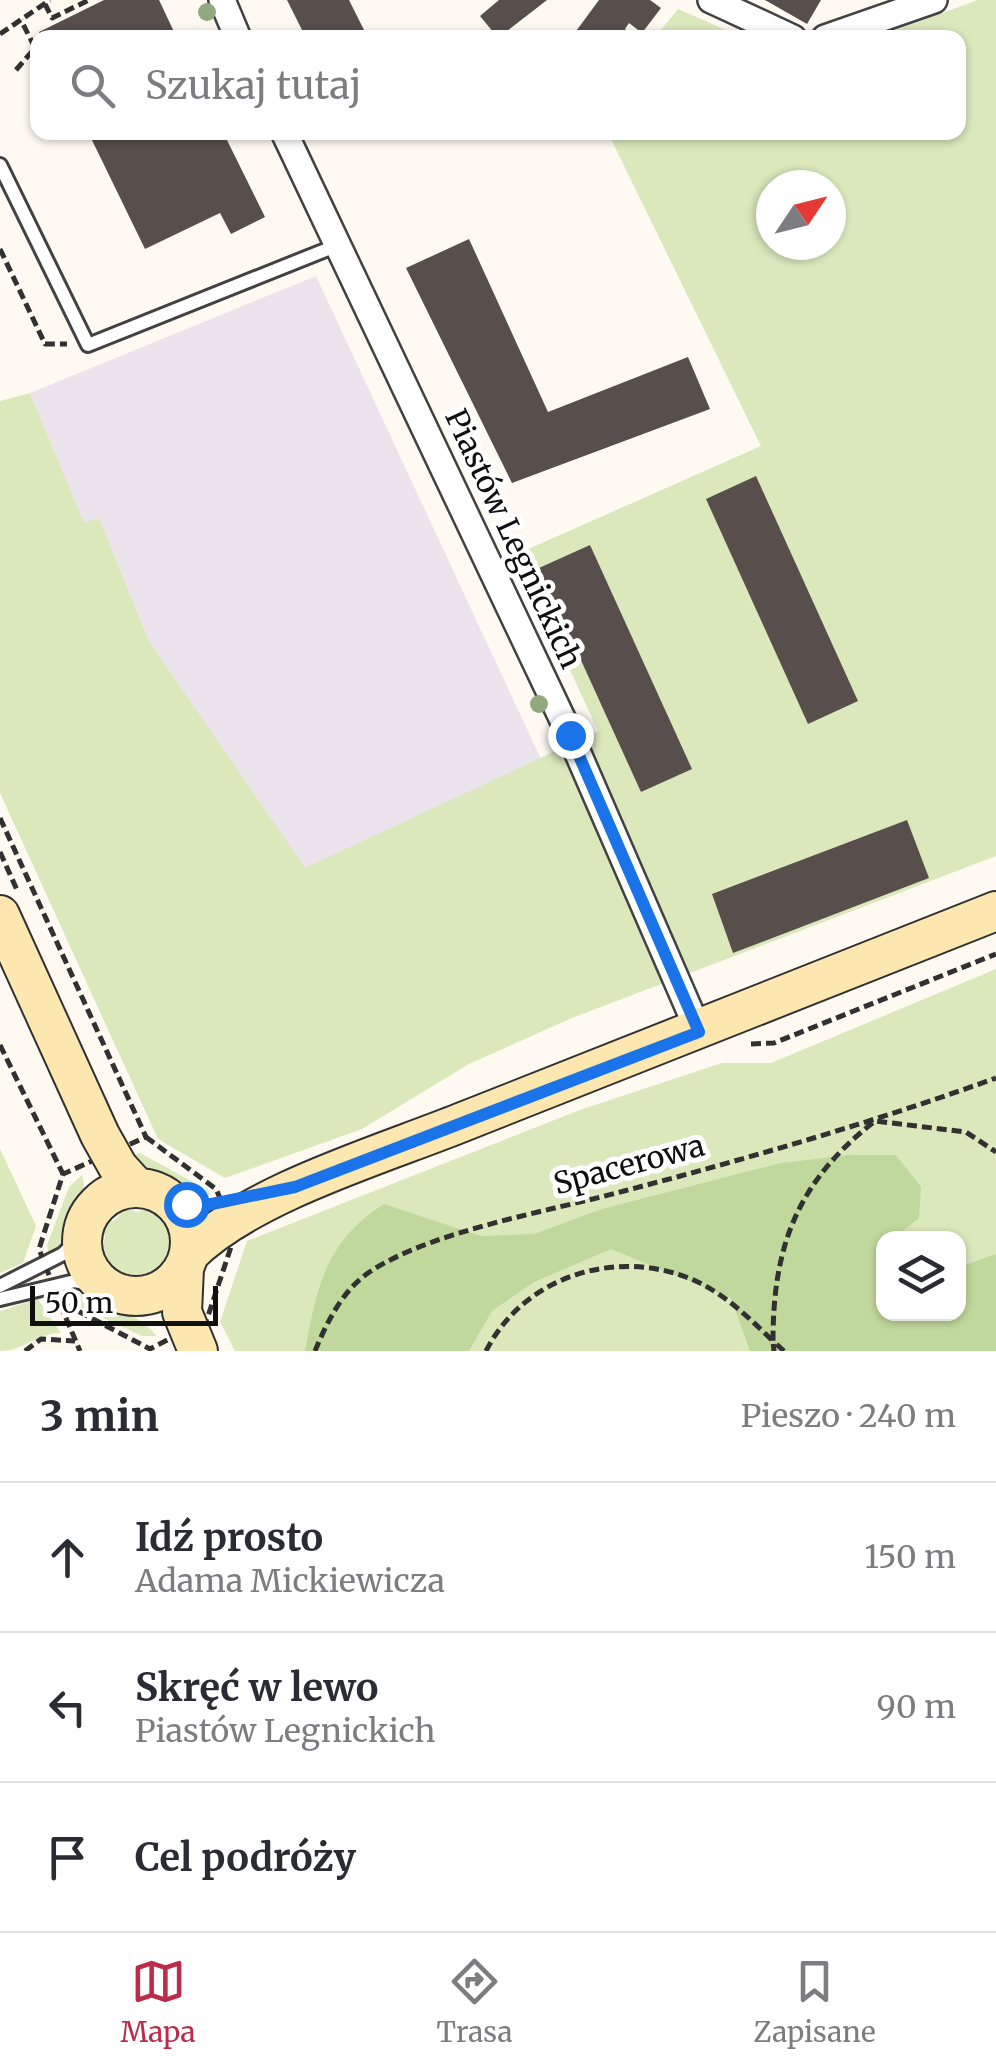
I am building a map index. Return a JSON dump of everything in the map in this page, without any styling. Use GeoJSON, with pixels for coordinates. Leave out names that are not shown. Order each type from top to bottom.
{"type":"FeatureCollection","features":[{"type":"Feature","properties":{"kind":"street"},"geometry":{"type":"LineString","coordinates":[[222,0],[235,30]]}},
{"type":"Feature","properties":{"kind":"street"},"geometry":{"type":"LineString","coordinates":[[712,0],[775,30]]}},
{"type":"Feature","properties":{"kind":"street"},"geometry":{"type":"LineString","coordinates":[[848,30],[934,0]]}},
{"type":"Feature","properties":{"kind":"street","name":"Piastów Legnickich"},"geometry":{"type":"LineString","coordinates":[[288,140],[570,735],[699,1032]]}},
{"type":"Feature","properties":{"kind":"street"},"geometry":{"type":"LineString","coordinates":[[117,1291],[162,1290],[218,1228],[295,1187],[699,1032],[996,911]]}},
{"type":"Feature","properties":{"kind":"street"},"geometry":{"type":"LineString","coordinates":[[0,916],[100,1135],[118,1167],[137,1188],[172,1202],[207,1205],[295,1187]]}},
{"type":"Feature","properties":{"kind":"street"},"geometry":{"type":"LineString","coordinates":[[0,973],[86,1160],[93,1190],[86,1262],[171,1345],[182,1312],[187,1224],[172,1202]]}},
{"type":"Feature","properties":{"kind":"street"},"geometry":{"type":"LineString","coordinates":[[87,1222],[112,1194],[137,1188]]}},
{"type":"Feature","properties":{"kind":"lane"},"geometry":{"type":"LineString","coordinates":[[0,166],[88,345],[338,245]]}},
{"type":"Feature","properties":{"kind":"lane"},"geometry":{"type":"LineString","coordinates":[[0,1286],[63,1254],[87,1222]]}},
{"type":"Feature","properties":{"kind":"lane"},"geometry":{"type":"LineString","coordinates":[[0,1299],[84,1282],[117,1291]]}},
{"type":"Feature","properties":{"kind":"path"},"geometry":{"type":"LineString","coordinates":[[0,34],[47,2],[52,18],[89,0]]}},
{"type":"Feature","properties":{"kind":"path"},"geometry":{"type":"LineString","coordinates":[[21,20],[30,39]]}},
{"type":"Feature","properties":{"kind":"path"},"geometry":{"type":"LineString","coordinates":[[16,70],[30,53]]}},
{"type":"Feature","properties":{"kind":"path"},"geometry":{"type":"LineString","coordinates":[[0,249],[46,344],[88,345]]}},
{"type":"Feature","properties":{"kind":"path"},"geometry":{"type":"LineString","coordinates":[[0,818],[146,1137]]}},
{"type":"Feature","properties":{"kind":"path"},"geometry":{"type":"LineString","coordinates":[[0,1045],[63,1174]]}},
{"type":"Feature","properties":{"kind":"path","name":"Spacerowa"},"geometry":{"type":"LineString","coordinates":[[315,1351],[341,1300],[368,1272],[396,1258],[482,1227],[875,1121],[996,1078]]}},
{"type":"Feature","properties":{"kind":"path"},"geometry":{"type":"LineString","coordinates":[[774,1351],[773,1289],[781,1246],[817,1175],[842,1146],[875,1121],[966,1132],[996,1152]]}},
{"type":"Feature","properties":{"kind":"path"},"geometry":{"type":"LineString","coordinates":[[59,1301],[171,1345],[207,1319],[234,1238]]}},
{"type":"Feature","properties":{"kind":"path"},"geometry":{"type":"LineString","coordinates":[[39,1249],[80,1351]]}},
{"type":"Feature","properties":{"kind":"path"},"geometry":{"type":"LineString","coordinates":[[486,1351],[495,1334],[539,1291],[580,1270],[646,1266],[688,1278],[734,1303],[784,1351]]}},
{"type":"Feature","properties":{"kind":"path"},"geometry":{"type":"LineString","coordinates":[[24,1351],[41,1339],[75,1341]]}},
{"type":"Feature","properties":{"kind":"shaded area"},"geometry":{"type":"Polygon","coordinates":[[[316,276],[541,759],[305,869],[149,641],[99,518],[84,524],[30,393],[316,276]]]}},
{"type":"Feature","properties":{"kind":"green space"},"geometry":{"type":"Polygon","coordinates":[[[978,0],[996,0],[996,856],[572,1018],[469,1064],[362,1129],[225,1178],[158,1139],[0,793],[0,401],[30,393],[84,523],[99,518],[149,641],[305,868],[598,731],[517,554],[761,446],[611,140],[966,140],[966,30],[895,30],[978,0]]]}},
{"type":"Feature","properties":{"kind":"green space"},"geometry":{"type":"Polygon","coordinates":[[[678,9],[726,30],[661,30],[678,9]]]}},
{"type":"Feature","properties":{"kind":"green space"},"geometry":{"type":"Polygon","coordinates":[[[996,969],[996,1351],[235,1351],[220,1322],[247,1241],[580,1110],[722,1063],[771,1063],[996,969]]]}},
{"type":"Feature","properties":{"kind":"green space"},"geometry":{"type":"Polygon","coordinates":[[[0,1149],[36,1226],[23,1263],[0,1273],[0,1149]]]}},
{"type":"Feature","properties":{"kind":"green space"},"geometry":{"type":"Polygon","coordinates":[[[140,1153],[211,1195],[177,1191],[124,1159],[140,1153]]]}},
{"type":"Feature","properties":{"kind":"green space"},"geometry":{"type":"Polygon","coordinates":[[[849,1155],[896,1155],[921,1187],[919,1218],[903,1231],[876,1231],[876,1321],[966,1321],[966,1265],[996,1254],[996,1351],[750,1351],[731,1298],[611,1249],[534,1282],[492,1311],[469,1351],[305,1351],[320,1286],[336,1250],[348,1234],[384,1204],[481,1236],[534,1234],[602,1209],[781,1163],[849,1155]]]}},
{"type":"Feature","properties":{"kind":"green space"},"geometry":{"type":"Polygon","coordinates":[[[82,1175],[84,1197],[78,1220],[49,1255],[47,1245],[69,1187],[82,1175]]]}},
{"type":"Feature","properties":{"kind":"green space"},"geometry":{"type":"Polygon","coordinates":[[[150,1206],[163,1224],[174,1230],[169,1241],[171,1265],[160,1266],[148,1282],[137,1276],[119,1279],[116,1269],[101,1257],[105,1237],[100,1228],[118,1218],[121,1207],[138,1212],[150,1206]]]}},
{"type":"Feature","properties":{"kind":"green space"},"geometry":{"type":"Polygon","coordinates":[[[64,1294],[87,1296],[114,1306],[139,1320],[156,1336],[142,1336],[71,1303],[64,1294]]]}},
{"type":"Feature","properties":{"kind":"green space"},"geometry":{"type":"Polygon","coordinates":[[[38,1299],[61,1333],[0,1351],[0,1311],[38,1299]]]}},
{"type":"Feature","properties":{"kind":"building"},"geometry":{"type":"Polygon","coordinates":[[[104,0],[159,0],[173,30],[43,30],[104,0]]]}},
{"type":"Feature","properties":{"kind":"building"},"geometry":{"type":"Polygon","coordinates":[[[287,0],[349,0],[364,30],[302,30],[287,0]]]}},
{"type":"Feature","properties":{"kind":"building"},"geometry":{"type":"Polygon","coordinates":[[[499,0],[547,0],[508,30],[491,30],[480,16],[499,0]]]}},
{"type":"Feature","properties":{"kind":"building"},"geometry":{"type":"Polygon","coordinates":[[[599,0],[650,0],[661,8],[644,30],[629,23],[626,30],[577,30],[599,0]]]}},
{"type":"Feature","properties":{"kind":"building"},"geometry":{"type":"Polygon","coordinates":[[[765,0],[821,0],[807,24],[765,0]]]}},
{"type":"Feature","properties":{"kind":"building"},"geometry":{"type":"Polygon","coordinates":[[[92,140],[227,140],[265,217],[231,234],[220,213],[145,249],[92,140]]]}},
{"type":"Feature","properties":{"kind":"building"},"geometry":{"type":"Polygon","coordinates":[[[469,239],[548,412],[688,357],[710,409],[512,483],[406,268],[469,239]]]}},
{"type":"Feature","properties":{"kind":"building"},"geometry":{"type":"Polygon","coordinates":[[[756,476],[858,701],[808,724],[706,499],[756,476]]]}},
{"type":"Feature","properties":{"kind":"building"},"geometry":{"type":"Polygon","coordinates":[[[590,545],[692,769],[641,792],[539,568],[590,545]]]}},
{"type":"Feature","properties":{"kind":"building"},"geometry":{"type":"Polygon","coordinates":[[[907,820],[929,878],[733,953],[712,894],[907,820]]]}},
{"type":"Feature","properties":{"kind":"route"},"geometry":{"type":"LineString","coordinates":[[186,1204],[207,1205],[295,1187],[699,1032],[570,735]]}}]}
